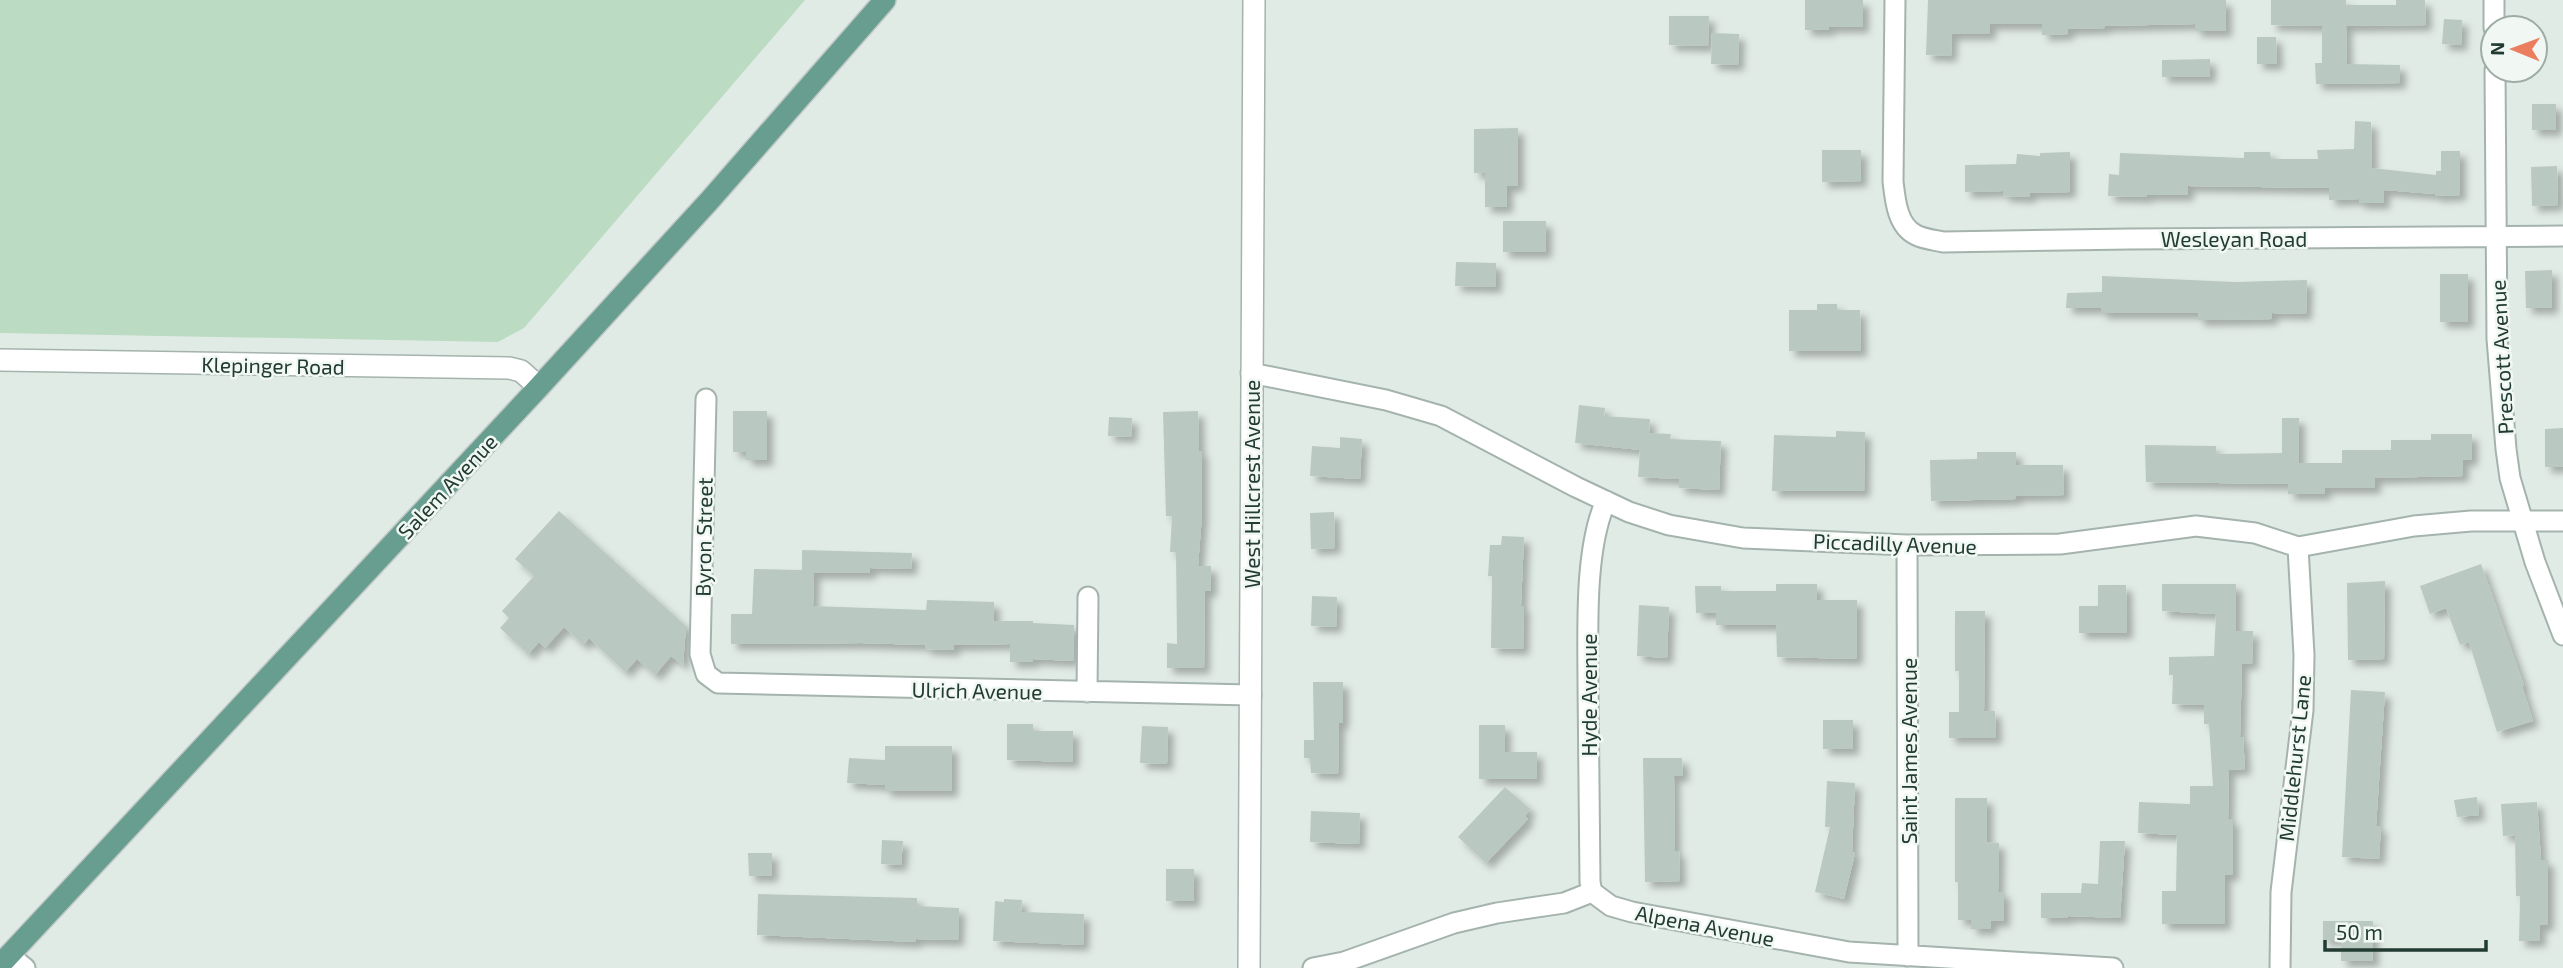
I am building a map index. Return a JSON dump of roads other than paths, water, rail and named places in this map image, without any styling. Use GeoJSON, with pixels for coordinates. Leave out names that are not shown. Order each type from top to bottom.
{"type":"FeatureCollection","features":[{"type":"Feature","properties":{"kind":"main road","name":"Salem Avenue"},"geometry":{"type":"LineString","coordinates":[[12,962],[710,200],[885,0]]}},
{"type":"Feature","properties":{"kind":"street","name":"West Hillcrest Avenue"},"geometry":{"type":"LineString","coordinates":[[1250,968],[1254,0]]}},
{"type":"Feature","properties":{"kind":"street","name":"Wesleyan Road"},"geometry":{"type":"LineString","coordinates":[[1895,0],[1893,181],[1896,207],[1914,235],[1943,242],[2563,236]]}},
{"type":"Feature","properties":{"kind":"street","name":"Prescott Avenue"},"geometry":{"type":"LineString","coordinates":[[2495,84],[2497,339],[2505,449],[2510,478],[2535,562],[2563,635]]}},
{"type":"Feature","properties":{"kind":"street","name":"Klepinger Road"},"geometry":{"type":"LineString","coordinates":[[0,360],[509,368],[521,372],[539,387]]}},
{"type":"Feature","properties":{"kind":"street","name":"Piccadilly Avenue"},"geometry":{"type":"LineString","coordinates":[[1251,373],[1387,400],[1441,416],[1629,512],[1669,525],[1743,538],[1907,545],[2060,544],[2196,526],[2255,533],[2298,547],[2414,526],[2523,520],[2563,521]]}},
{"type":"Feature","properties":{"kind":"street","name":"Byron Street"},"geometry":{"type":"LineString","coordinates":[[706,399],[700,654],[706,674]]}},
{"type":"Feature","properties":{"kind":"street","name":"Hyde Avenue"},"geometry":{"type":"LineString","coordinates":[[1592,892],[1588,607],[1595,538],[1599,516],[1606,501]]}},
{"type":"Feature","properties":{"kind":"street","name":"Saint James Avenue"},"geometry":{"type":"LineString","coordinates":[[1907,545],[1908,956]]}},
{"type":"Feature","properties":{"kind":"street","name":"Middlehurst Lane"},"geometry":{"type":"LineString","coordinates":[[2280,968],[2281,892],[2303,710],[2304,655],[2298,547]]}},
{"type":"Feature","properties":{"kind":"street"},"geometry":{"type":"LineString","coordinates":[[1087,692],[1088,597]]}},
{"type":"Feature","properties":{"kind":"street","name":"Ulrich Avenue"},"geometry":{"type":"LineString","coordinates":[[706,674],[718,683],[728,684],[1251,695]]}},
{"type":"Feature","properties":{"kind":"street","name":"Alpena Avenue"},"geometry":{"type":"LineString","coordinates":[[1592,892],[1611,906],[1632,912],[1849,952],[2113,968]]}},
{"type":"Feature","properties":{"kind":"street"},"geometry":{"type":"LineString","coordinates":[[1313,968],[1345,962],[1454,923],[1563,903],[1592,892]]}}]}
